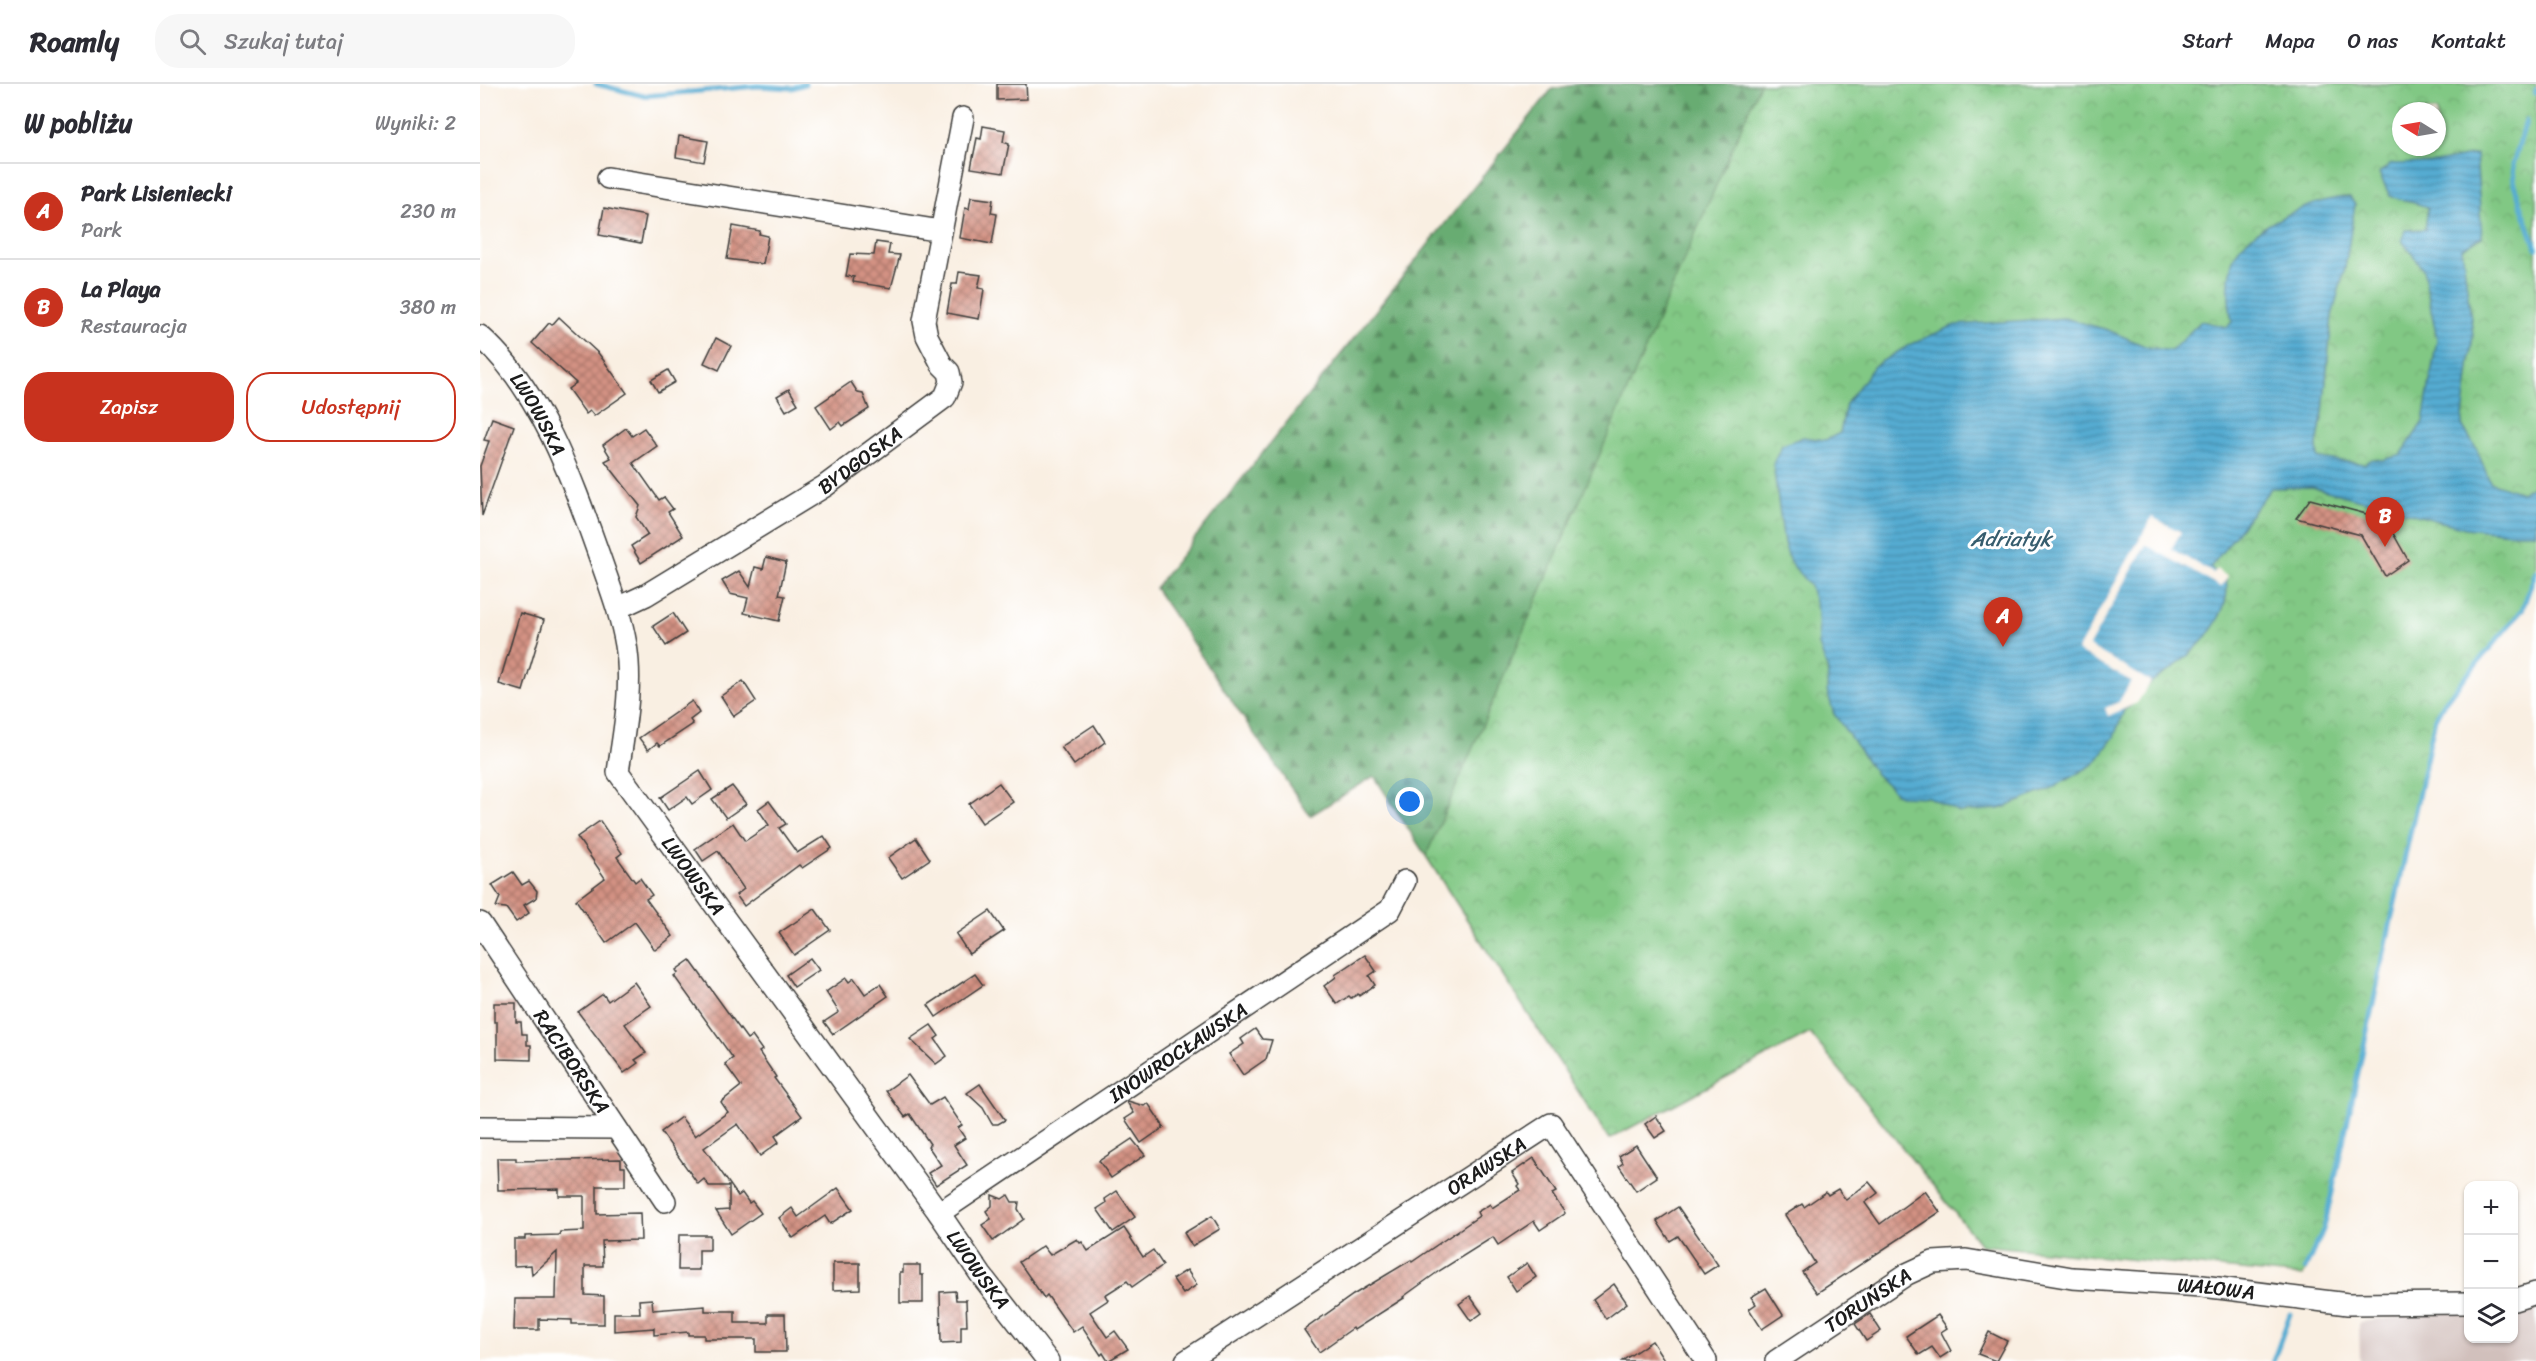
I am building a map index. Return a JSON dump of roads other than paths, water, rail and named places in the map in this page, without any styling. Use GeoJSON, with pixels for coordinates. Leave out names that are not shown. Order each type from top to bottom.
{"type":"FeatureCollection","features":[{"type":"Feature","properties":{"kind":"street","name":"BYDGOSKA"},"geometry":{"type":"LineString","coordinates":[[618,608],[646,595],[825,486],[945,397],[951,382],[949,372],[942,365],[927,336],[924,321],[963,118]]}},
{"type":"Feature","properties":{"kind":"street"},"geometry":{"type":"LineString","coordinates":[[608,178],[941,231]]}},
{"type":"Feature","properties":{"kind":"street","name":"LWOWSKA"},"geometry":{"type":"LineString","coordinates":[[480,336],[519,381],[560,450],[618,608],[626,646],[629,692],[618,772],[939,1213],[981,1275],[1048,1361]]}},
{"type":"Feature","properties":{"kind":"street","name":"INOWROCŁAWSKA"},"geometry":{"type":"LineString","coordinates":[[939,1213],[1390,910],[1405,881]]}},
{"type":"Feature","properties":{"kind":"street","name":"RACIBORSKA"},"geometry":{"type":"LineString","coordinates":[[480,923],[665,1201]]}},
{"type":"Feature","properties":{"kind":"street","name":"ORAWSKA"},"geometry":{"type":"LineString","coordinates":[[1186,1361],[1551,1124],[1706,1361]]}},
{"type":"Feature","properties":{"kind":"street"},"geometry":{"type":"LineString","coordinates":[[480,1127],[616,1128]]}},
{"type":"Feature","properties":{"kind":"street","name":"WAŁOWA"},"geometry":{"type":"LineString","coordinates":[[1966,1260],[2072,1278],[2202,1286],[2348,1304],[2464,1303]]}},
{"type":"Feature","properties":{"kind":"street","name":"TORUŃSKA"},"geometry":{"type":"LineString","coordinates":[[1776,1361],[1907,1274],[1933,1262],[1966,1260]]}},
{"type":"Feature","properties":{"kind":"street"},"geometry":{"type":"LineString","coordinates":[[2518,1299],[2536,1293]]}},
{"type":"Feature","properties":{"kind":"water","name":"Adriatyk"},"geometry":{"type":"Polygon","coordinates":[[[2476,154],[2482,237],[2462,248],[2473,335],[2462,425],[2477,450],[2490,482],[2521,493],[2536,484],[2536,533],[2510,533],[2465,528],[2312,487],[2271,488],[2210,568],[2226,579],[2227,592],[2219,618],[2212,630],[2193,651],[2171,670],[2153,681],[2135,702],[2124,710],[2114,737],[2094,764],[2054,787],[1999,809],[1959,812],[1928,797],[1899,796],[1876,774],[1834,714],[1827,691],[1828,671],[1819,645],[1818,612],[1810,586],[1790,562],[1784,543],[1773,464],[1782,445],[1803,437],[1826,440],[1840,433],[1846,404],[1874,366],[1911,344],[1955,325],[2064,318],[2108,330],[2147,347],[2171,351],[2201,321],[2227,327],[2232,322],[2229,298],[2230,273],[2234,257],[2241,246],[2253,235],[2285,216],[2321,202],[2350,197],[2355,205],[2345,268],[2332,316],[2323,413],[2317,445],[2318,458],[2365,464],[2372,459],[2383,460],[2401,455],[2423,422],[2437,339],[2423,269],[2402,240],[2405,230],[2425,229],[2428,207],[2390,196],[2379,173],[2391,164],[2431,163],[2476,154]]]}},
{"type":"Feature","properties":{"kind":"waterway"},"geometry":{"type":"LineString","coordinates":[[596,84],[644,96],[758,86],[792,88],[805,84]]}},
{"type":"Feature","properties":{"kind":"waterway"},"geometry":{"type":"LineString","coordinates":[[2526,121],[2513,165],[2514,184],[2536,248]]}},
{"type":"Feature","properties":{"kind":"waterway"},"geometry":{"type":"LineString","coordinates":[[2305,1269],[2324,1228],[2435,719],[2445,701],[2522,610],[2536,571]]}},
{"type":"Feature","properties":{"kind":"waterway"},"geometry":{"type":"LineString","coordinates":[[2273,1361],[2290,1314]]}},
{"type":"Feature","properties":{"kind":"place","name":"La Playa"},"geometry":{"type":"Point","coordinates":[2385,547]}},
{"type":"Feature","properties":{"kind":"place","name":"Park Lisieniecki"},"geometry":{"type":"Point","coordinates":[2003,647]}}]}
